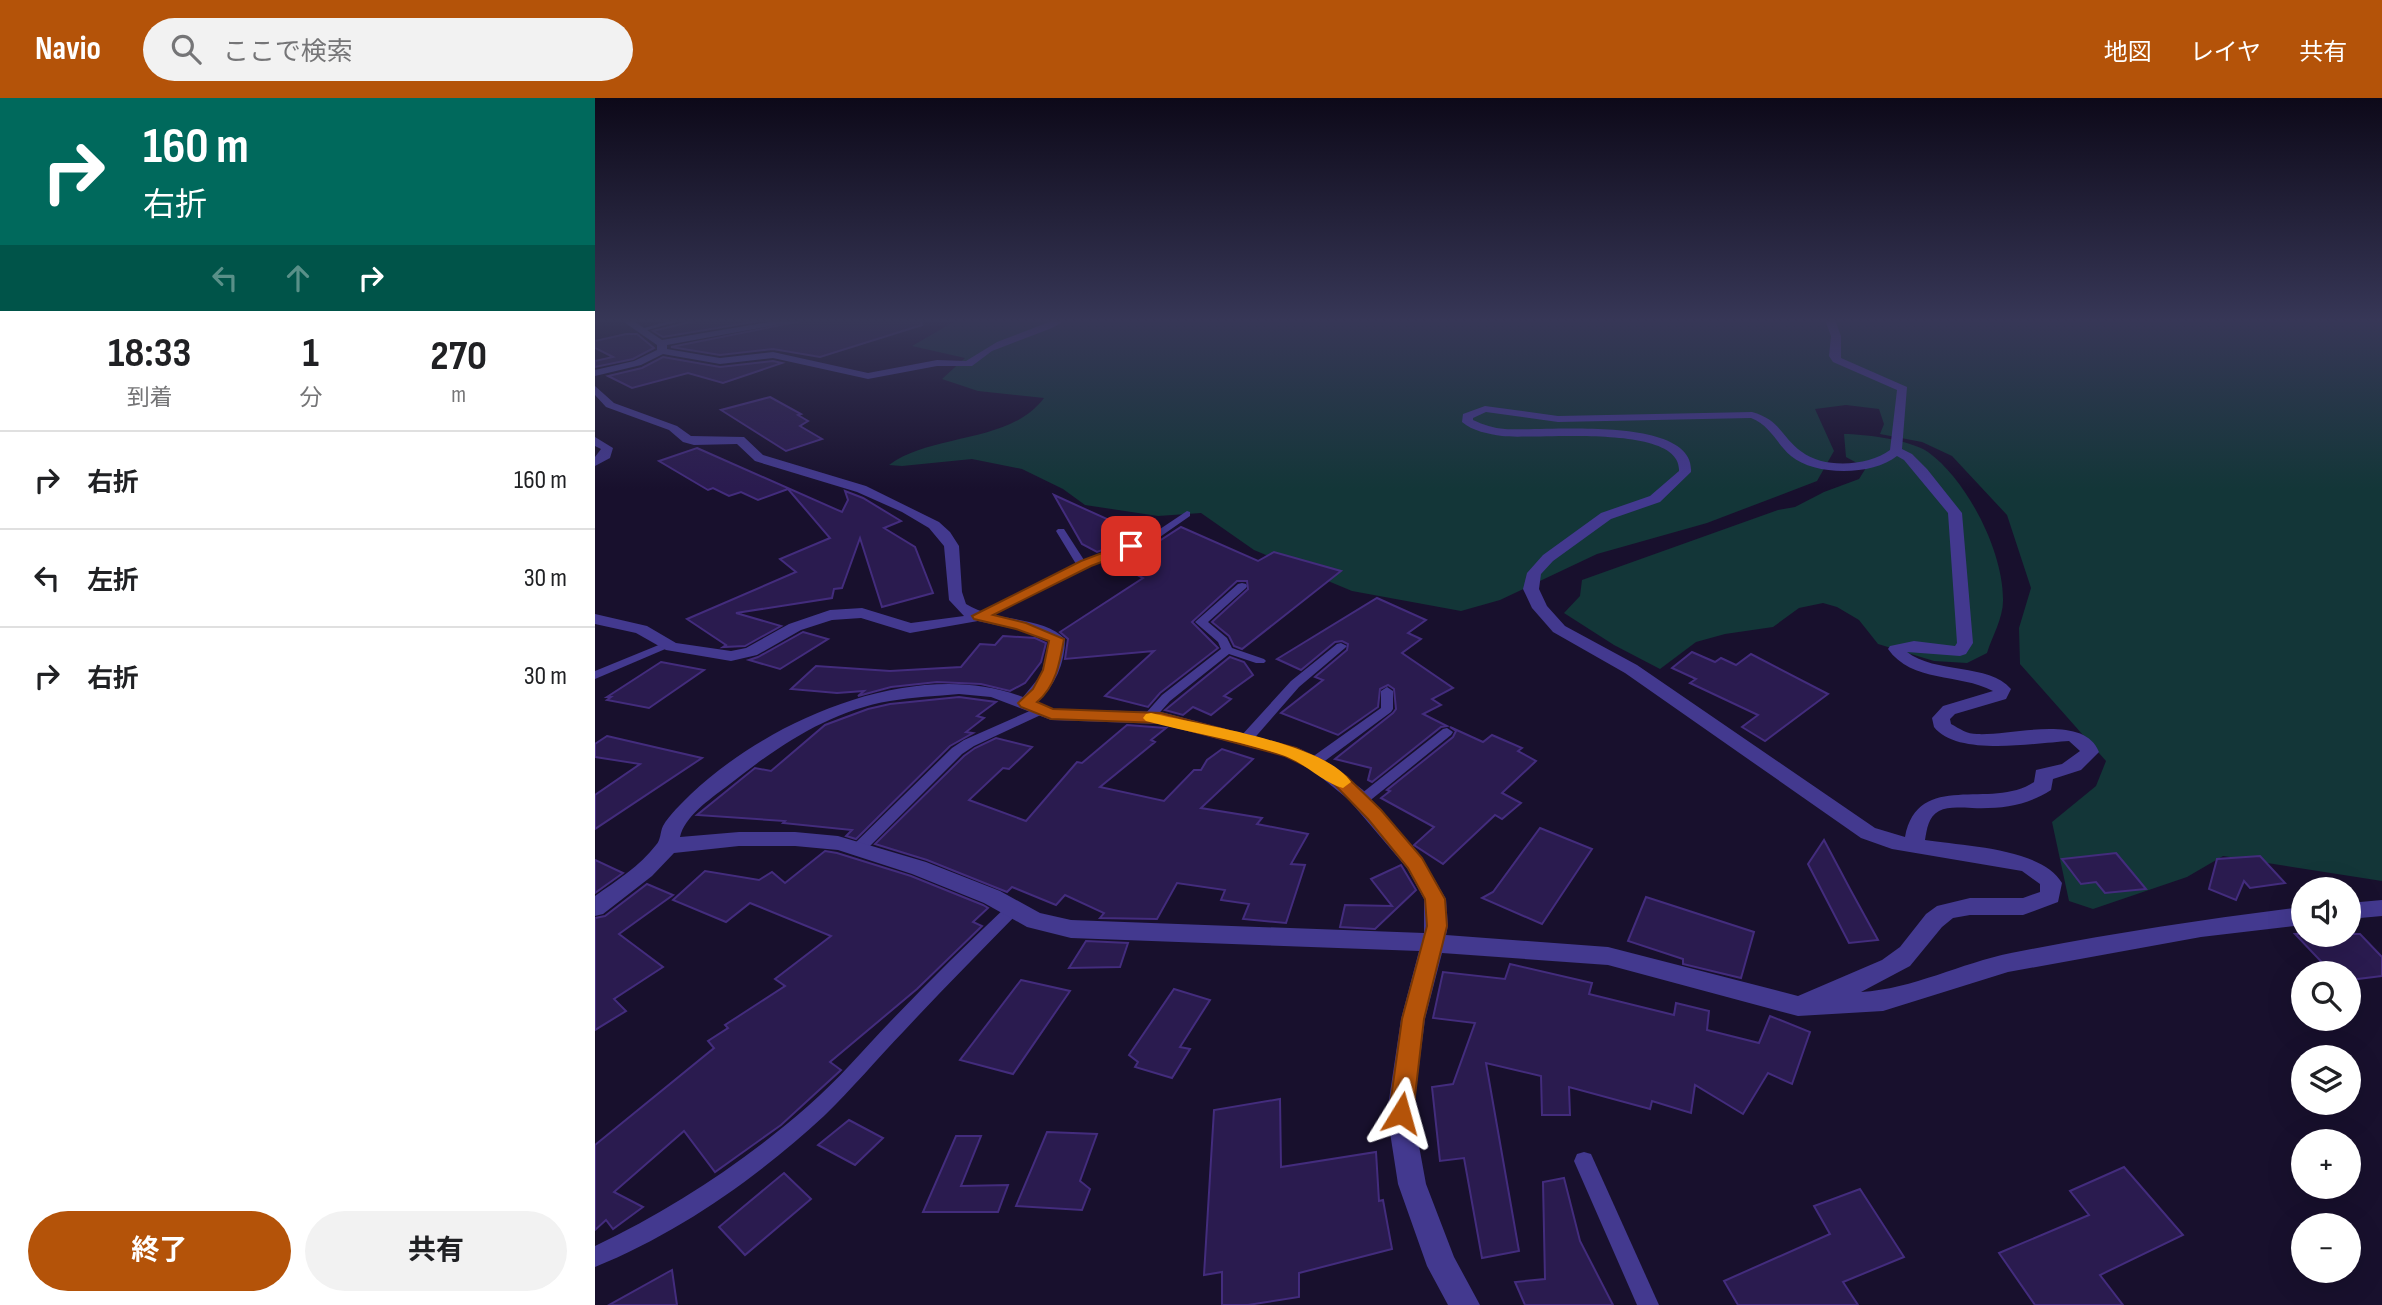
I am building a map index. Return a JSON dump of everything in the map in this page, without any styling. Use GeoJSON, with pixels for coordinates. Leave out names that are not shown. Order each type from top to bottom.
{"type":"FeatureCollection","features":[{"type":"Feature","properties":{"kind":"street"},"geometry":{"type":"LineString","coordinates":[[1798,1006],[1878,975],[1904,958],[1924,938],[1934,919],[1946,911],[1961,908],[2035,906],[2050,896],[2051,883],[2044,874],[2027,864],[1892,842],[1868,833],[1631,669],[1559,629],[1540,608],[1531,589],[1534,573],[1590,525],[1606,516],[1645,504],[1673,485],[1685,472],[1686,461],[1682,453],[1652,440],[1624,433],[1501,433],[1468,422],[1467,416],[1485,409],[1558,419],[1752,415],[1768,421],[1797,455],[1813,462],[1865,465],[1885,461],[1896,451],[1903,389],[1874,376]]}},
{"type":"Feature","properties":{"kind":"street"},"geometry":{"type":"LineString","coordinates":[[595,389],[610,405],[673,428],[687,439],[740,439],[759,458],[850,485],[898,505],[937,527],[953,548],[954,597],[960,607],[979,616],[1021,626],[1057,639],[1050,670],[1034,706]]}},
{"type":"Feature","properties":{"kind":"street"},"geometry":{"type":"LineString","coordinates":[[595,441],[607,448],[605,455],[595,462]]}},
{"type":"Feature","properties":{"kind":"street"},"geometry":{"type":"LineString","coordinates":[[1896,451],[1923,472],[1955,513],[1965,643],[1960,651],[1914,646],[1896,649],[1906,661],[1980,679],[2002,689],[2000,695],[1949,710],[1941,718],[1943,727],[1961,737],[1976,740],[2073,734],[2087,744],[2090,752],[2081,764],[2043,775],[2044,785],[2033,795],[2002,803],[1949,801],[1933,805],[1922,815],[1914,846]]}},
{"type":"Feature","properties":{"kind":"street"},"geometry":{"type":"LineString","coordinates":[[595,619],[641,629],[666,645],[740,656],[811,620],[830,615],[862,613],[910,628],[958,622],[979,616]]}},
{"type":"Feature","properties":{"kind":"street"},"geometry":{"type":"LineString","coordinates":[[595,908],[645,870],[668,846],[672,828],[699,798],[773,743],[829,713],[887,696],[959,689],[993,692],[1051,714],[1149,718],[1245,738],[1290,752],[1341,781],[1362,800],[1415,863],[1435,899],[1437,926],[1413,1019],[1401,1113],[1412,1184],[1442,1266],[1465,1305]]}},
{"type":"Feature","properties":{"kind":"street"},"geometry":{"type":"LineString","coordinates":[[668,846],[739,839],[795,839],[838,843],[919,869],[992,897],[1035,921],[1071,929],[1433,943],[1608,956],[1798,1006],[1883,1001],[2008,963],[2200,928],[2291,917]]}},
{"type":"Feature","properties":{"kind":"street"},"geometry":{"type":"LineString","coordinates":[[2361,910],[2382,908]]}},
{"type":"Feature","properties":{"kind":"lane"},"geometry":{"type":"LineString","coordinates":[[979,616],[1082,566],[1154,537],[1187,514]]}},
{"type":"Feature","properties":{"kind":"lane"},"geometry":{"type":"LineString","coordinates":[[1061,531],[1082,566]]}},
{"type":"Feature","properties":{"kind":"lane"},"geometry":{"type":"LineString","coordinates":[[1242,586],[1201,622],[1223,640],[1227,650],[1260,661]]}},
{"type":"Feature","properties":{"kind":"lane"},"geometry":{"type":"LineString","coordinates":[[595,675],[666,645]]}},
{"type":"Feature","properties":{"kind":"lane"},"geometry":{"type":"LineString","coordinates":[[1245,738],[1295,684],[1341,646]]}},
{"type":"Feature","properties":{"kind":"lane"},"geometry":{"type":"LineString","coordinates":[[1149,718],[1166,698],[1227,650]]}},
{"type":"Feature","properties":{"kind":"lane"},"geometry":{"type":"LineString","coordinates":[[1313,763],[1387,709],[1387,691]]}},
{"type":"Feature","properties":{"kind":"lane"},"geometry":{"type":"LineString","coordinates":[[857,849],[957,751],[1034,706]]}},
{"type":"Feature","properties":{"kind":"lane"},"geometry":{"type":"LineString","coordinates":[[1362,800],[1447,732]]}},
{"type":"Feature","properties":{"kind":"lane"},"geometry":{"type":"LineString","coordinates":[[595,1257],[643,1236],[700,1201],[794,1129],[842,1086],[897,1025],[1013,909]]}},
{"type":"Feature","properties":{"kind":"lane"},"geometry":{"type":"LineString","coordinates":[[1584,1161],[1648,1305]]}},
{"type":"Feature","properties":{"kind":"green space"},"geometry":{"type":"Polygon","coordinates":[[[945,376],[2382,376],[2382,881],[2223,856],[2187,877],[2093,909],[2069,901],[2052,822],[2096,786],[2106,761],[2020,664],[2019,628],[2031,588],[2007,515],[1952,456],[1922,442],[1880,434],[1884,424],[1879,409],[1846,405],[1815,409],[1834,451],[1817,481],[1707,523],[1597,554],[1500,600],[1461,611],[1352,591],[1254,550],[1201,513],[1158,516],[1085,505],[1063,489],[1022,469],[972,459],[889,465],[927,447],[991,431],[1011,423],[1029,413],[1044,398],[978,391],[942,379],[945,376]]]}},
{"type":"Feature","properties":{"kind":"green space"},"geometry":{"type":"Polygon","coordinates":[[[1844,434],[1887,438],[1928,452],[1943,465],[1970,499],[1990,540],[2002,582],[2001,614],[1987,653],[1967,663],[1934,661],[1878,644],[1859,620],[1837,607],[1823,603],[1799,608],[1773,627],[1725,634],[1696,642],[1660,669],[1614,645],[1564,613],[1580,596],[1582,580],[1778,510],[1795,507],[1824,492],[1859,479],[1866,468],[1846,457],[1844,434]]]}},
{"type":"Feature","properties":{"kind":"building"},"geometry":{"type":"Polygon","coordinates":[[[609,376],[676,376],[632,388],[609,376]]]}},
{"type":"Feature","properties":{"kind":"building"},"geometry":{"type":"Polygon","coordinates":[[[700,376],[743,376],[723,383],[700,376]]]}},
{"type":"Feature","properties":{"kind":"building"},"geometry":{"type":"Polygon","coordinates":[[[770,397],[801,414],[798,415],[808,421],[800,426],[822,439],[786,451],[721,410],[770,397]]]}},
{"type":"Feature","properties":{"kind":"building"},"geometry":{"type":"Polygon","coordinates":[[[697,448],[842,512],[848,500],[845,491],[863,498],[901,521],[884,528],[915,547],[933,593],[882,607],[860,538],[842,588],[834,589],[832,598],[736,613],[781,626],[745,646],[723,647],[726,645],[687,619],[796,572],[780,559],[830,538],[788,489],[758,500],[741,492],[729,496],[713,488],[708,490],[659,461],[697,448]]]}},
{"type":"Feature","properties":{"kind":"building"},"geometry":{"type":"Polygon","coordinates":[[[1054,495],[1109,520],[1113,519],[1128,541],[1097,552],[1082,544],[1054,495]]]}},
{"type":"Feature","properties":{"kind":"building"},"geometry":{"type":"Polygon","coordinates":[[[1181,527],[1258,561],[1274,552],[1341,571],[1242,649],[1234,646],[1229,636],[1212,622],[1248,589],[1247,581],[1237,581],[1192,622],[1218,648],[1160,693],[1148,707],[1105,696],[1154,651],[1065,659],[1068,639],[1060,632],[1143,578],[1110,560],[1156,543],[1181,527]]]}},
{"type":"Feature","properties":{"kind":"building"},"geometry":{"type":"Polygon","coordinates":[[[1377,598],[1426,620],[1408,633],[1421,639],[1402,653],[1453,688],[1432,699],[1441,705],[1423,714],[1447,726],[1441,727],[1372,782],[1368,780],[1371,768],[1335,759],[1393,713],[1396,709],[1394,689],[1388,685],[1380,689],[1378,707],[1338,735],[1281,713],[1323,680],[1315,677],[1347,650],[1348,644],[1335,642],[1301,670],[1277,659],[1377,598]]]}},
{"type":"Feature","properties":{"kind":"building"},"geometry":{"type":"Polygon","coordinates":[[[803,632],[828,639],[780,669],[749,660],[758,657],[803,632]]]}},
{"type":"Feature","properties":{"kind":"building"},"geometry":{"type":"Polygon","coordinates":[[[1003,636],[1035,638],[1046,643],[1041,662],[1025,683],[1010,691],[981,684],[937,682],[891,687],[858,696],[864,691],[837,693],[791,689],[816,666],[890,671],[961,667],[980,644],[995,645],[1003,636]]]}},
{"type":"Feature","properties":{"kind":"building"},"geometry":{"type":"Polygon","coordinates":[[[1692,652],[1715,662],[1721,658],[1736,665],[1751,654],[1828,694],[1765,741],[1742,727],[1758,715],[1690,683],[1696,679],[1672,668],[1692,652]]]}},
{"type":"Feature","properties":{"kind":"building"},"geometry":{"type":"Polygon","coordinates":[[[1230,657],[1244,662],[1253,675],[1224,696],[1231,699],[1211,715],[1193,707],[1183,715],[1165,710],[1230,657]]]}},
{"type":"Feature","properties":{"kind":"building"},"geometry":{"type":"Polygon","coordinates":[[[661,662],[704,670],[649,708],[607,700],[611,697],[607,697],[661,662]]]}},
{"type":"Feature","properties":{"kind":"building"},"geometry":{"type":"Polygon","coordinates":[[[959,697],[996,702],[977,716],[984,718],[966,732],[973,733],[950,746],[856,839],[846,836],[852,830],[783,823],[785,821],[697,815],[755,768],[771,771],[825,725],[890,704],[959,697]]]}},
{"type":"Feature","properties":{"kind":"building"},"geometry":{"type":"Polygon","coordinates":[[[1127,725],[1166,728],[1151,740],[1155,742],[1100,787],[1164,801],[1194,770],[1201,770],[1207,760],[1222,749],[1253,759],[1201,808],[1262,818],[1257,824],[1308,834],[1291,864],[1305,865],[1286,923],[1243,919],[1249,904],[1221,900],[1225,890],[1177,883],[1157,919],[1100,918],[1104,913],[1065,895],[1056,905],[1012,887],[1007,892],[927,860],[875,844],[964,756],[996,738],[1032,747],[1009,769],[1003,768],[969,800],[1026,821],[1077,762],[1082,763],[1127,725]]]}},
{"type":"Feature","properties":{"kind":"building"},"geometry":{"type":"Polygon","coordinates":[[[1450,727],[1483,742],[1492,735],[1522,748],[1518,751],[1536,761],[1502,793],[1521,803],[1502,819],[1495,815],[1443,864],[1414,845],[1434,827],[1381,798],[1390,791],[1387,790],[1453,737],[1456,731],[1450,727]]]}},
{"type":"Feature","properties":{"kind":"building"},"geometry":{"type":"Polygon","coordinates":[[[607,736],[702,758],[595,829],[595,795],[640,764],[595,757],[595,744],[607,736]]]}},
{"type":"Feature","properties":{"kind":"building"},"geometry":{"type":"Polygon","coordinates":[[[1540,828],[1592,849],[1542,924],[1482,898],[1493,892],[1540,828]]]}},
{"type":"Feature","properties":{"kind":"building"},"geometry":{"type":"Polygon","coordinates":[[[1824,840],[1878,940],[1849,943],[1808,864],[1824,840]]]}},
{"type":"Feature","properties":{"kind":"building"},"geometry":{"type":"Polygon","coordinates":[[[825,851],[911,876],[983,905],[988,908],[973,922],[982,926],[917,989],[830,1062],[841,1070],[781,1125],[715,1172],[684,1131],[614,1192],[643,1207],[613,1229],[606,1220],[595,1230],[595,1145],[714,1048],[708,1041],[728,1028],[725,1025],[785,986],[775,979],[831,936],[750,903],[726,922],[673,900],[705,871],[759,880],[772,872],[785,883],[825,851]]]}},
{"type":"Feature","properties":{"kind":"building"},"geometry":{"type":"Polygon","coordinates":[[[2116,853],[2146,889],[2105,893],[2096,882],[2081,884],[2062,859],[2116,853]]]}},
{"type":"Feature","properties":{"kind":"building"},"geometry":{"type":"Polygon","coordinates":[[[2260,856],[2285,883],[2250,888],[2244,881],[2236,900],[2209,889],[2217,859],[2260,856]]]}},
{"type":"Feature","properties":{"kind":"building"},"geometry":{"type":"Polygon","coordinates":[[[595,860],[623,873],[595,893],[595,860]]]}},
{"type":"Feature","properties":{"kind":"building"},"geometry":{"type":"Polygon","coordinates":[[[1401,865],[1416,890],[1375,929],[1340,927],[1345,905],[1392,906],[1371,879],[1401,865]]]}},
{"type":"Feature","properties":{"kind":"building"},"geometry":{"type":"Polygon","coordinates":[[[647,884],[673,895],[619,934],[663,967],[614,999],[626,1011],[595,1030],[595,918],[605,916],[647,884]]]}},
{"type":"Feature","properties":{"kind":"building"},"geometry":{"type":"Polygon","coordinates":[[[1646,897],[1754,932],[1741,978],[1683,964],[1683,959],[1628,941],[1646,897]]]}},
{"type":"Feature","properties":{"kind":"building"},"geometry":{"type":"Polygon","coordinates":[[[2361,935],[2382,957],[2382,976],[2361,979],[2361,961],[2321,961],[2307,947],[2361,947],[2361,935]]]}},
{"type":"Feature","properties":{"kind":"building"},"geometry":{"type":"Polygon","coordinates":[[[1086,941],[1128,943],[1120,967],[1069,968],[1086,941]]]}},
{"type":"Feature","properties":{"kind":"building"},"geometry":{"type":"Polygon","coordinates":[[[1510,964],[1592,983],[1589,994],[1674,1015],[1676,1003],[1709,1011],[1707,1030],[1759,1043],[1770,1016],[1810,1032],[1792,1084],[1768,1073],[1743,1114],[1695,1085],[1691,1113],[1652,1101],[1650,1109],[1569,1087],[1570,1115],[1542,1115],[1541,1076],[1486,1063],[1519,1251],[1482,1258],[1464,1158],[1440,1161],[1432,1087],[1453,1084],[1475,1023],[1433,1018],[1443,972],[1505,979],[1510,964]]]}},
{"type":"Feature","properties":{"kind":"building"},"geometry":{"type":"Polygon","coordinates":[[[1021,980],[1070,991],[1013,1074],[960,1060],[1021,980]]]}},
{"type":"Feature","properties":{"kind":"building"},"geometry":{"type":"Polygon","coordinates":[[[1174,989],[1210,1000],[1180,1047],[1190,1049],[1172,1078],[1135,1067],[1138,1062],[1129,1055],[1174,989]]]}},
{"type":"Feature","properties":{"kind":"building"},"geometry":{"type":"Polygon","coordinates":[[[1280,1099],[1281,1167],[1376,1152],[1379,1201],[1383,1200],[1392,1249],[1299,1273],[1299,1297],[1248,1305],[1222,1305],[1222,1272],[1204,1275],[1214,1110],[1280,1099]]]}},
{"type":"Feature","properties":{"kind":"building"},"geometry":{"type":"Polygon","coordinates":[[[849,1120],[883,1138],[855,1165],[818,1145],[849,1120]]]}},
{"type":"Feature","properties":{"kind":"building"},"geometry":{"type":"Polygon","coordinates":[[[1047,1132],[1097,1134],[1080,1181],[1090,1189],[1082,1210],[1016,1206],[1047,1132]]]}},
{"type":"Feature","properties":{"kind":"building"},"geometry":{"type":"Polygon","coordinates":[[[956,1136],[981,1136],[961,1186],[1008,1185],[998,1212],[923,1212],[956,1136]]]}},
{"type":"Feature","properties":{"kind":"building"},"geometry":{"type":"Polygon","coordinates":[[[2124,1167],[2183,1235],[2100,1275],[2123,1305],[2035,1305],[1999,1253],[2089,1215],[2070,1191],[2124,1167]]]}},
{"type":"Feature","properties":{"kind":"building"},"geometry":{"type":"Polygon","coordinates":[[[784,1173],[811,1199],[745,1255],[719,1227],[784,1173]]]}},
{"type":"Feature","properties":{"kind":"building"},"geometry":{"type":"Polygon","coordinates":[[[1564,1178],[1580,1241],[1613,1305],[1525,1305],[1515,1282],[1545,1279],[1543,1182],[1564,1178]]]}},
{"type":"Feature","properties":{"kind":"building"},"geometry":{"type":"Polygon","coordinates":[[[1860,1189],[1904,1257],[1843,1282],[1858,1305],[1738,1305],[1724,1281],[1830,1234],[1814,1206],[1860,1189]]]}},
{"type":"Feature","properties":{"kind":"building"},"geometry":{"type":"Polygon","coordinates":[[[672,1270],[677,1305],[609,1305],[672,1270]]]}},
{"type":"Feature","properties":{"kind":"slow traffic"},"geometry":{"type":"LineString","coordinates":[[1151,718],[1161,718],[1201,731],[1245,738],[1290,752],[1318,765],[1343,782]]}},
{"type":"Feature","properties":{"kind":"route"},"geometry":{"type":"LineString","coordinates":[[1131,546],[1086,564],[979,616],[1052,635],[1057,639],[1050,670],[1040,692],[1026,703],[1051,714],[1161,718],[1201,731],[1245,738],[1290,752],[1318,765],[1341,781],[1375,815],[1415,863],[1435,899],[1437,926],[1413,1019],[1401,1113]]}}]}
